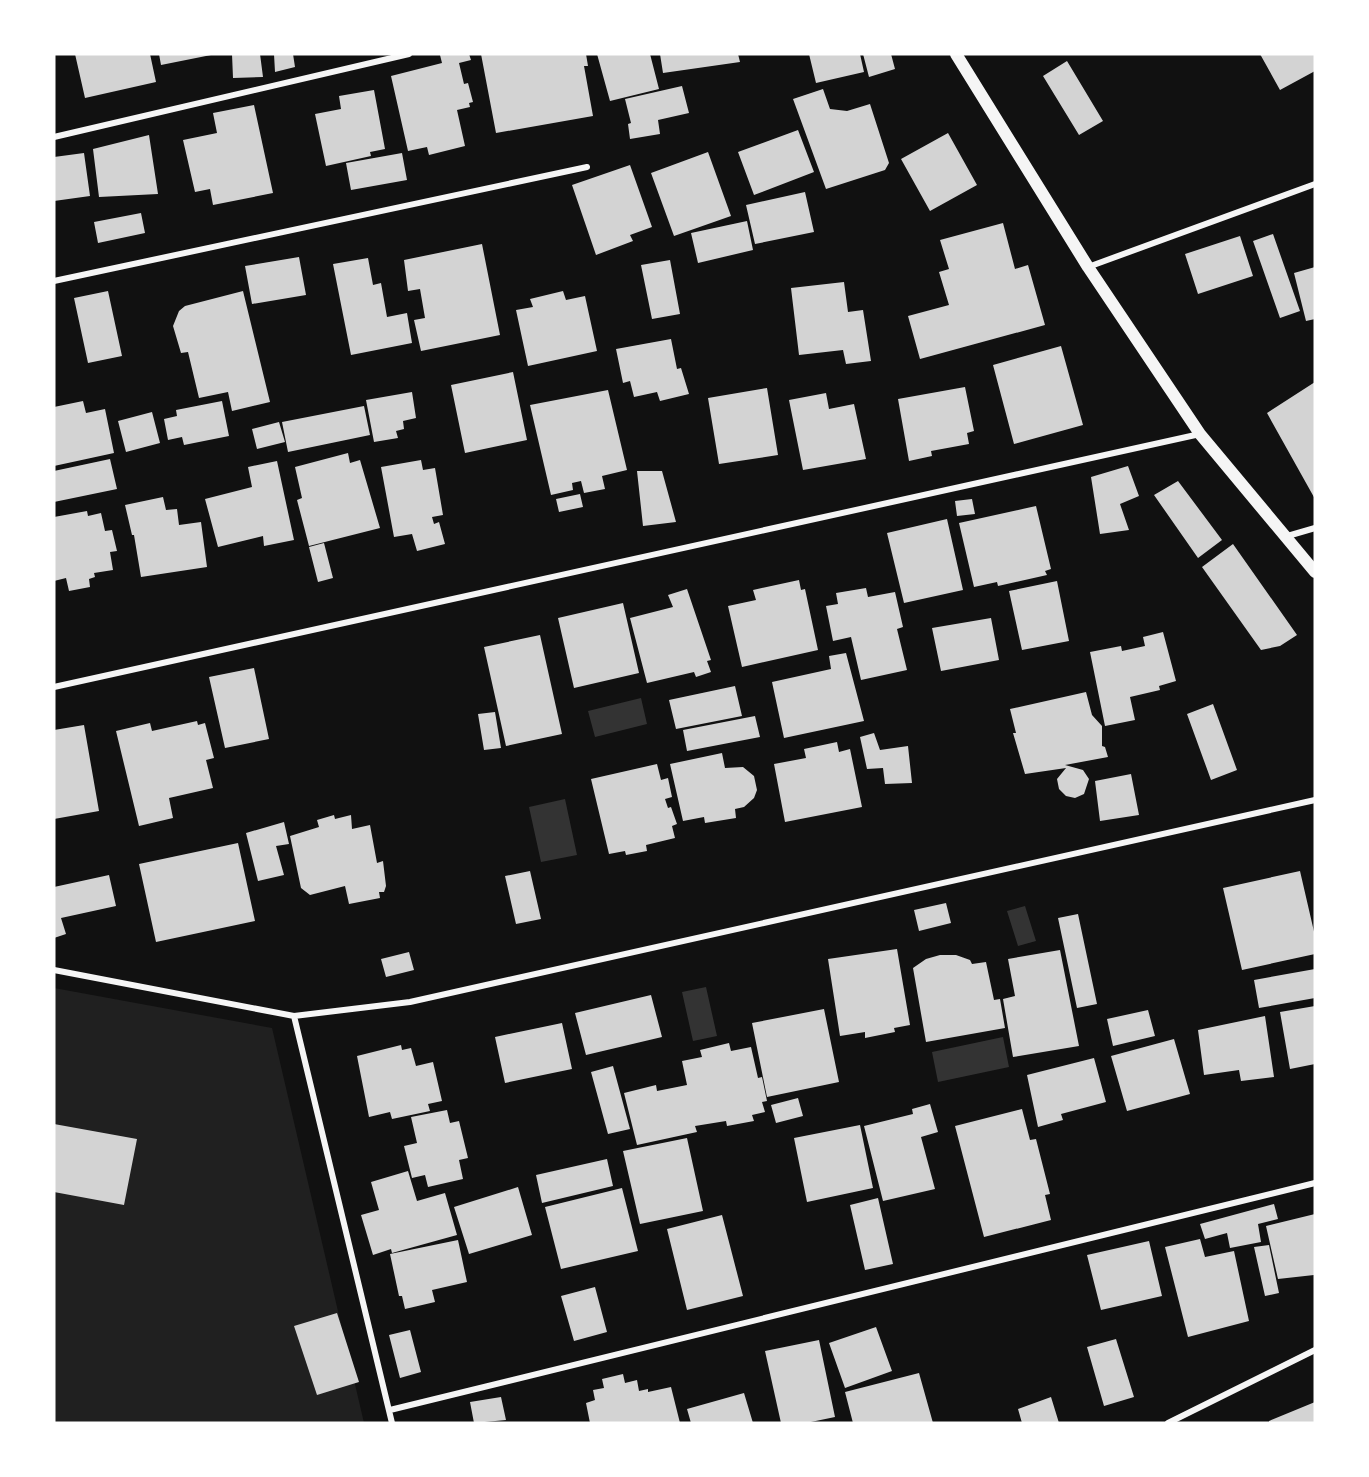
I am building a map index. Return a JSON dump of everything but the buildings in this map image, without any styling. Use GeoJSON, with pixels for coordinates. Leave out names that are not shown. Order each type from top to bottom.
{"type":"FeatureCollection","features":[{"type":"Feature","properties":{"kind":"main road"},"geometry":{"type":"LineString","coordinates":[[956,54],[1088,267],[1200,434],[1315,572]]}},
{"type":"Feature","properties":{"kind":"street"},"geometry":{"type":"LineString","coordinates":[[54,137],[409,54]]}},
{"type":"Feature","properties":{"kind":"street"},"geometry":{"type":"LineString","coordinates":[[54,281],[587,167]]}},
{"type":"Feature","properties":{"kind":"street"},"geometry":{"type":"LineString","coordinates":[[1088,267],[1315,184]]}},
{"type":"Feature","properties":{"kind":"street"},"geometry":{"type":"LineString","coordinates":[[54,687],[1200,434]]}},
{"type":"Feature","properties":{"kind":"street"},"geometry":{"type":"LineString","coordinates":[[1284,537],[1315,528]]}},
{"type":"Feature","properties":{"kind":"street"},"geometry":{"type":"LineString","coordinates":[[54,970],[294,1016],[410,1002],[1315,800]]}},
{"type":"Feature","properties":{"kind":"street"},"geometry":{"type":"LineString","coordinates":[[294,1016],[392,1423]]}},
{"type":"Feature","properties":{"kind":"street"},"geometry":{"type":"LineString","coordinates":[[390,1410],[1315,1183]]}},
{"type":"Feature","properties":{"kind":"street"},"geometry":{"type":"LineString","coordinates":[[1168,1423],[1315,1350]]}},
{"type":"Feature","properties":{"kind":"shaded area"},"geometry":{"type":"Polygon","coordinates":[[[641,698],[647,724],[595,737],[588,711],[641,698]]]}},
{"type":"Feature","properties":{"kind":"shaded area"},"geometry":{"type":"Polygon","coordinates":[[[565,799],[577,855],[541,862],[529,807],[565,799]]]}},
{"type":"Feature","properties":{"kind":"shaded area"},"geometry":{"type":"Polygon","coordinates":[[[1025,906],[1036,941],[1018,946],[1007,911],[1025,906]]]}},
{"type":"Feature","properties":{"kind":"shaded area"},"geometry":{"type":"Polygon","coordinates":[[[706,987],[717,1036],[693,1041],[682,992],[706,987]]]}},
{"type":"Feature","properties":{"kind":"shaded area"},"geometry":{"type":"Polygon","coordinates":[[[54,988],[272,1028],[364,1423],[54,1423],[54,988]]]}},
{"type":"Feature","properties":{"kind":"shaded area"},"geometry":{"type":"Polygon","coordinates":[[[1003,1037],[1009,1067],[938,1082],[932,1052],[1003,1037]]]}}]}
